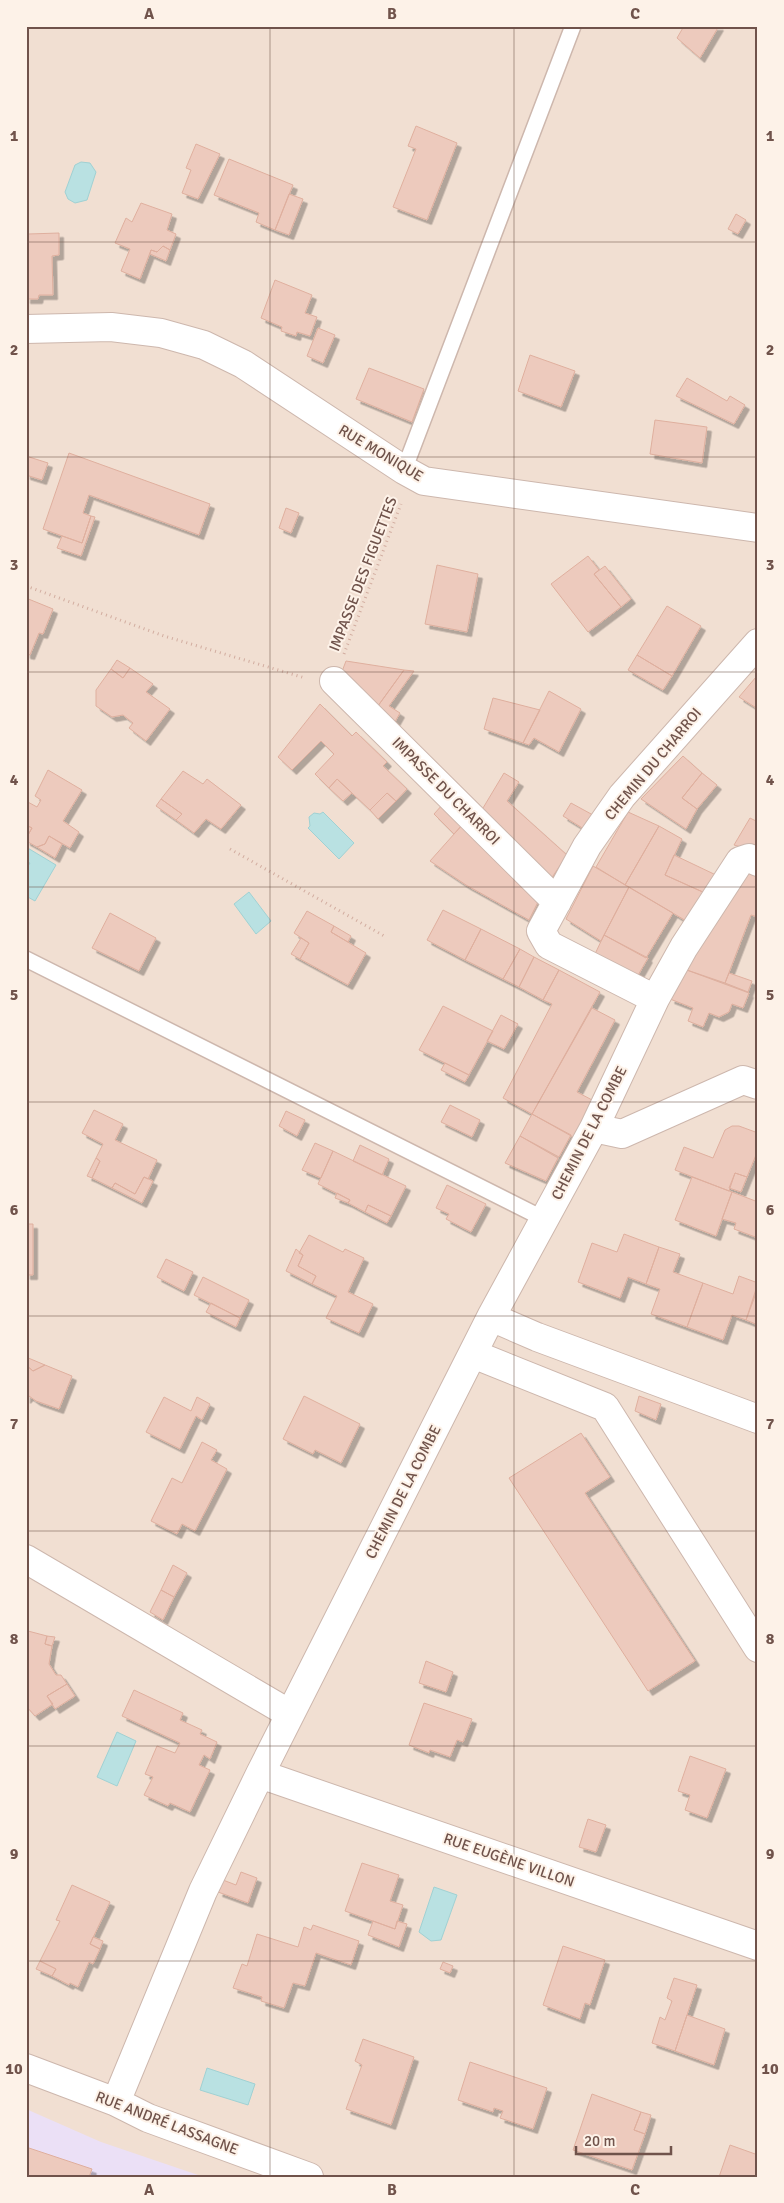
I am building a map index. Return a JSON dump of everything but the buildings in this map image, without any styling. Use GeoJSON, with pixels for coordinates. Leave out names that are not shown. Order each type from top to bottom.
{"type":"FeatureCollection","features":[{"type":"Feature","properties":{"kind":"street","name":"RUE MONIQUE"},"geometry":{"type":"LineString","coordinates":[[26,329],[111,327],[161,333],[204,345],[243,364],[408,473],[424,481],[758,528]]}},
{"type":"Feature","properties":{"kind":"street","name":"CHEMIN DU CHARROI"},"geometry":{"type":"LineString","coordinates":[[655,999],[549,945],[541,932],[587,846],[622,796],[758,643]]}},
{"type":"Feature","properties":{"kind":"street","name":"IMPASSE DU CHARROI"},"geometry":{"type":"LineString","coordinates":[[334,681],[557,902]]}},
{"type":"Feature","properties":{"kind":"street"},"geometry":{"type":"LineString","coordinates":[[655,999],[684,947],[740,861],[749,858],[758,862]]}},
{"type":"Feature","properties":{"kind":"street","name":"CHEMIN DE LA COMBE"},"geometry":{"type":"LineString","coordinates":[[290,1714],[491,1317],[594,1128],[655,999]]}},
{"type":"Feature","properties":{"kind":"street"},"geometry":{"type":"LineString","coordinates":[[594,1128],[622,1134],[743,1080],[758,1085]]}},
{"type":"Feature","properties":{"kind":"street"},"geometry":{"type":"LineString","coordinates":[[491,1317],[537,1337],[758,1419]]}},
{"type":"Feature","properties":{"kind":"street"},"geometry":{"type":"LineString","coordinates":[[473,1354],[605,1407],[758,1648]]}},
{"type":"Feature","properties":{"kind":"street"},"geometry":{"type":"LineString","coordinates":[[26,1559],[290,1714],[203,1890],[116,2102]]}},
{"type":"Feature","properties":{"kind":"street","name":"RUE EUGÈNE VILLON"},"geometry":{"type":"LineString","coordinates":[[260,1774],[758,1946]]}},
{"type":"Feature","properties":{"kind":"street","name":"RUE ANDRÉ LASSAGNE"},"geometry":{"type":"LineString","coordinates":[[26,2068],[116,2102],[148,2118],[309,2177]]}},
{"type":"Feature","properties":{"kind":"lane"},"geometry":{"type":"LineString","coordinates":[[408,473],[573,26]]}},
{"type":"Feature","properties":{"kind":"lane"},"geometry":{"type":"LineString","coordinates":[[26,959],[544,1219]]}},
{"type":"Feature","properties":{"kind":"path","name":"IMPASSE DES FIGUETTES"},"geometry":{"type":"LineString","coordinates":[[334,681],[408,473]]}},
{"type":"Feature","properties":{"kind":"path"},"geometry":{"type":"LineString","coordinates":[[26,586],[164,636],[324,684],[334,681]]}},
{"type":"Feature","properties":{"kind":"path"},"geometry":{"type":"LineString","coordinates":[[230,850],[386,937]]}},
{"type":"Feature","properties":{"kind":"shaded area"},"geometry":{"type":"Polygon","coordinates":[[[26,26],[758,26],[758,2177],[26,2177],[26,26]]]}},
{"type":"Feature","properties":{"kind":"shaded area"},"geometry":{"type":"Polygon","coordinates":[[[26,2109],[101,2142],[204,2177],[26,2177],[26,2109]]]}},
{"type":"Feature","properties":{"kind":"water"},"geometry":{"type":"Polygon","coordinates":[[[81,162],[90,163],[96,172],[87,200],[75,203],[68,199],[65,192],[75,165],[81,162]]]}},
{"type":"Feature","properties":{"kind":"water"},"geometry":{"type":"Polygon","coordinates":[[[323,812],[354,843],[339,859],[308,828],[310,826],[309,817],[314,813],[320,814],[323,812]]]}},
{"type":"Feature","properties":{"kind":"water"},"geometry":{"type":"Polygon","coordinates":[[[26,847],[56,865],[35,901],[26,896],[26,869],[30,863],[26,861],[26,847]]]}},
{"type":"Feature","properties":{"kind":"water"},"geometry":{"type":"Polygon","coordinates":[[[249,892],[271,921],[256,934],[234,904],[249,892]]]}},
{"type":"Feature","properties":{"kind":"water"},"geometry":{"type":"Polygon","coordinates":[[[117,1732],[136,1741],[117,1786],[97,1777],[117,1732]]]}},
{"type":"Feature","properties":{"kind":"water"},"geometry":{"type":"Polygon","coordinates":[[[434,1887],[457,1895],[441,1940],[431,1941],[419,1932],[434,1887]]]}},
{"type":"Feature","properties":{"kind":"water"},"geometry":{"type":"Polygon","coordinates":[[[207,2068],[255,2084],[248,2105],[200,2090],[207,2068]]]}}]}
